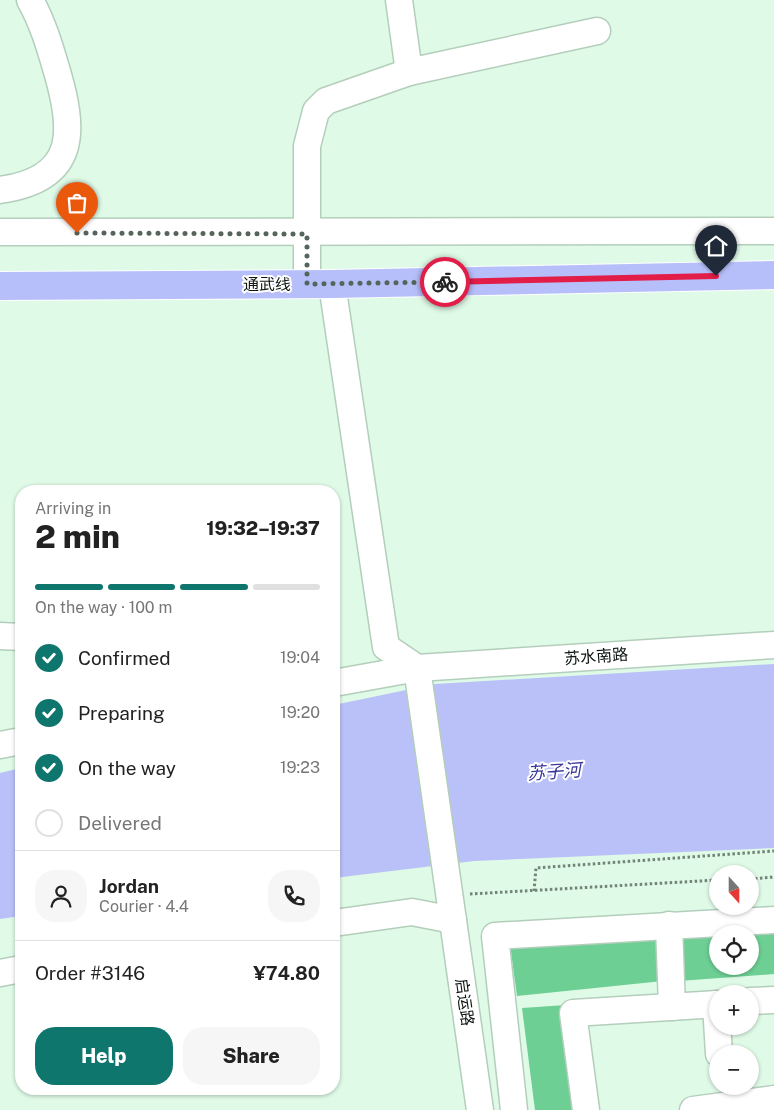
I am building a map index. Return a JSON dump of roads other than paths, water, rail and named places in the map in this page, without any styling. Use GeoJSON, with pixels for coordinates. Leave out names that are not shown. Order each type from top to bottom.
{"type":"FeatureCollection","features":[{"type":"Feature","properties":{"kind":"highway","name":"通武线"},"geometry":{"type":"LineString","coordinates":[[0,286],[320,284],[774,275]]}},
{"type":"Feature","properties":{"kind":"street"},"geometry":{"type":"LineString","coordinates":[[0,190],[25,186],[44,177],[62,157],[68,132],[66,99],[43,26],[30,0]]}},
{"type":"Feature","properties":{"kind":"street"},"geometry":{"type":"LineString","coordinates":[[399,0],[409,72]]}},
{"type":"Feature","properties":{"kind":"street"},"geometry":{"type":"LineString","coordinates":[[418,678],[386,647],[320,284],[307,234],[307,146],[316,111],[326,101],[409,72],[597,31]]}},
{"type":"Feature","properties":{"kind":"street"},"geometry":{"type":"LineString","coordinates":[[0,232],[307,234],[774,231]]}},
{"type":"Feature","properties":{"kind":"street"},"geometry":{"type":"LineString","coordinates":[[0,636],[15,637]]}},
{"type":"Feature","properties":{"kind":"street","name":"苏水南路"},"geometry":{"type":"LineString","coordinates":[[340,683],[418,678],[774,644]]}},
{"type":"Feature","properties":{"kind":"street","name":"启运路"},"geometry":{"type":"LineString","coordinates":[[418,678],[480,1110]]}},
{"type":"Feature","properties":{"kind":"street"},"geometry":{"type":"LineString","coordinates":[[0,745],[15,742]]}},
{"type":"Feature","properties":{"kind":"street"},"geometry":{"type":"LineString","coordinates":[[340,923],[451,907]]}},
{"type":"Feature","properties":{"kind":"street"},"geometry":{"type":"LineString","coordinates":[[514,1110],[495,936],[774,920]]}},
{"type":"Feature","properties":{"kind":"street"},"geometry":{"type":"LineString","coordinates":[[669,926],[672,1006]]}},
{"type":"Feature","properties":{"kind":"street"},"geometry":{"type":"LineString","coordinates":[[0,973],[15,971]]}},
{"type":"Feature","properties":{"kind":"street"},"geometry":{"type":"LineString","coordinates":[[759,1001],[774,1000]]}},
{"type":"Feature","properties":{"kind":"street"},"geometry":{"type":"LineString","coordinates":[[586,1110],[573,1013],[709,1004]]}},
{"type":"Feature","properties":{"kind":"street"},"geometry":{"type":"LineString","coordinates":[[693,1110],[721,1101],[774,1099]]}},
{"type":"Feature","properties":{"kind":"water","name":"苏子河"},"geometry":{"type":"Polygon","coordinates":[[[774,664],[774,848],[474,861],[340,877],[340,704],[435,684],[774,664]]]}},
{"type":"Feature","properties":{"kind":"water"},"geometry":{"type":"Polygon","coordinates":[[[15,769],[15,917],[0,919],[0,773],[15,769]]]}}]}
